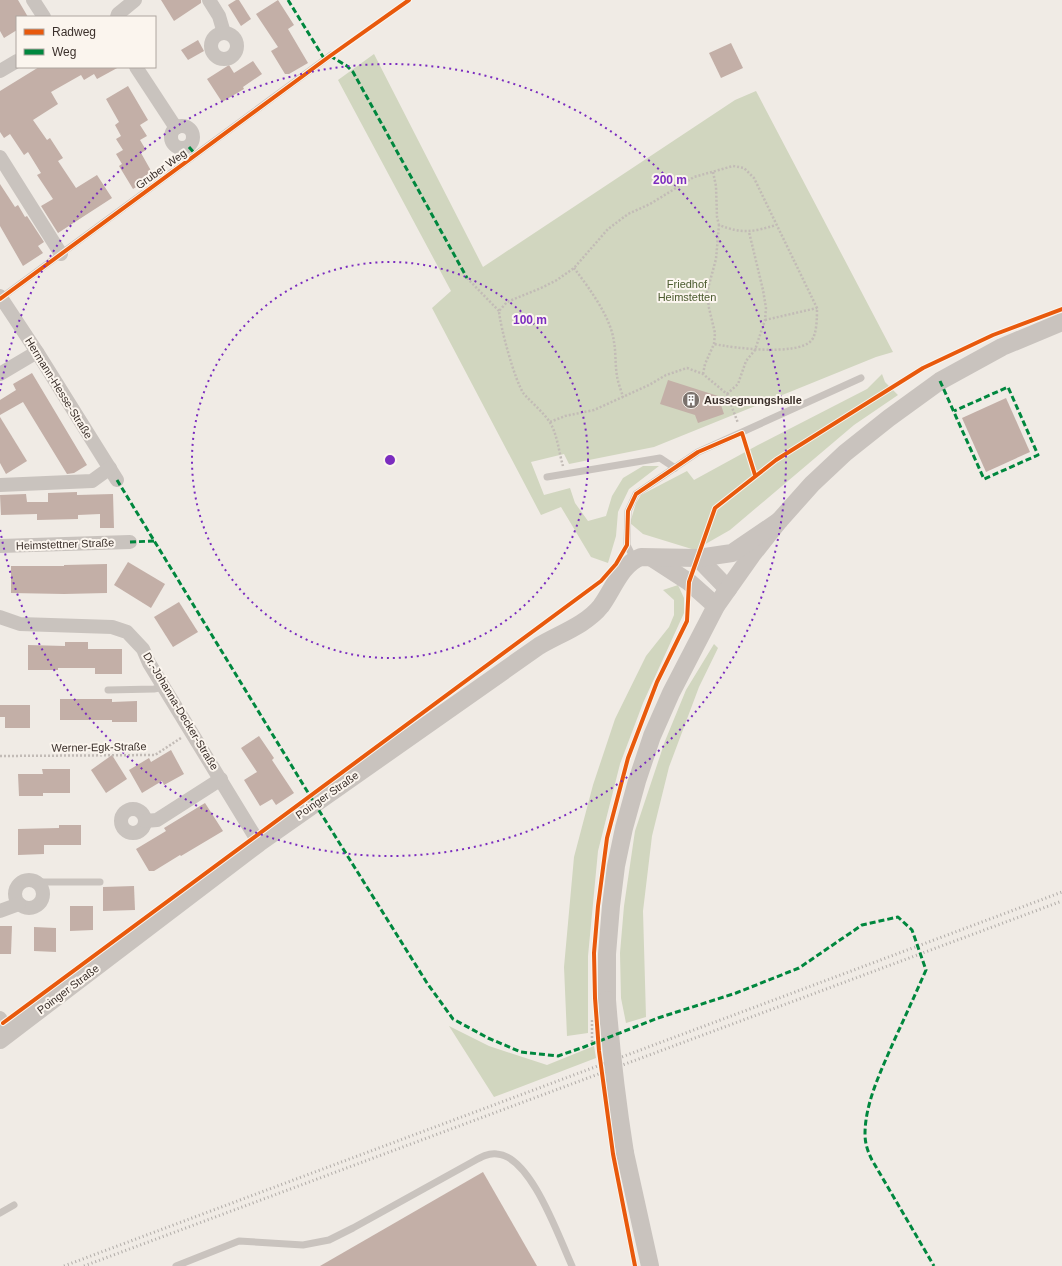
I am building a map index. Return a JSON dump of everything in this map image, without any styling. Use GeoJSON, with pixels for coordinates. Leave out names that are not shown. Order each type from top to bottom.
{"type":"FeatureCollection","features":[{"type":"Feature","properties":{"kind":"street"},"geometry":{"type":"LineString","coordinates":[[34,0],[43,16]]}},
{"type":"Feature","properties":{"kind":"street"},"geometry":{"type":"LineString","coordinates":[[117,16],[135,0]]}},
{"type":"Feature","properties":{"kind":"street"},"geometry":{"type":"LineString","coordinates":[[209,0],[219,16],[224,33]]}},
{"type":"Feature","properties":{"kind":"street"},"geometry":{"type":"LineString","coordinates":[[0,71],[16,62]]}},
{"type":"Feature","properties":{"kind":"street"},"geometry":{"type":"LineString","coordinates":[[137,68],[176,128]]}},
{"type":"Feature","properties":{"kind":"street"},"geometry":{"type":"LineString","coordinates":[[0,157],[61,254]]}},
{"type":"Feature","properties":{"kind":"street","name":"Hermann-Hesse-Straße"},"geometry":{"type":"LineString","coordinates":[[0,485],[92,481],[113,474],[1,297]]}},
{"type":"Feature","properties":{"kind":"street"},"geometry":{"type":"LineString","coordinates":[[650,1266],[625,1153],[616,1100],[610,1049],[607,1000],[607,954],[616,866],[624,828],[637,781],[652,736],[671,692],[716,606],[752,554],[812,484],[845,453],[889,418],[940,381],[1002,347],[1062,322]]}},
{"type":"Feature","properties":{"kind":"street"},"geometry":{"type":"LineString","coordinates":[[0,374],[37,352]]}},
{"type":"Feature","properties":{"kind":"street"},"geometry":{"type":"LineString","coordinates":[[634,560],[641,557],[698,558],[732,552],[779,521]]}},
{"type":"Feature","properties":{"kind":"street","name":"Heimstettner Straße"},"geometry":{"type":"LineString","coordinates":[[0,546],[130,542]]}},
{"type":"Feature","properties":{"kind":"street"},"geometry":{"type":"LineString","coordinates":[[652,558],[689,582],[716,606]]}},
{"type":"Feature","properties":{"kind":"street"},"geometry":{"type":"LineString","coordinates":[[698,558],[728,589]]}},
{"type":"Feature","properties":{"kind":"street","name":"Poinger Straße"},"geometry":{"type":"LineString","coordinates":[[5,1037],[259,843],[539,646],[584,622],[601,606],[624,570],[634,560]]}},
{"type":"Feature","properties":{"kind":"street","name":"Dr.-Johanna-Decker-Straße"},"geometry":{"type":"LineString","coordinates":[[0,617],[20,624],[112,627],[127,632],[143,648],[149,663],[222,780],[259,843]]}},
{"type":"Feature","properties":{"kind":"street"},"geometry":{"type":"LineString","coordinates":[[145,821],[157,820],[222,780]]}},
{"type":"Feature","properties":{"kind":"street"},"geometry":{"type":"LineString","coordinates":[[27,880],[36,882],[42,888],[44,893],[41,902],[33,908],[28,908],[19,904],[15,896],[15,892],[20,884],[27,880]]}},
{"type":"Feature","properties":{"kind":"street"},"geometry":{"type":"LineString","coordinates":[[0,912],[19,904]]}},
{"type":"Feature","properties":{"kind":"street"},"geometry":{"type":"LineString","coordinates":[[0,1018],[5,1037]]}},
{"type":"Feature","properties":{"kind":"lane","name":"Gruber Weg"},"geometry":{"type":"LineString","coordinates":[[1,297],[332,55]]}},
{"type":"Feature","properties":{"kind":"lane"},"geometry":{"type":"LineString","coordinates":[[634,560],[627,545],[628,511],[636,494],[698,452],[861,378]]}},
{"type":"Feature","properties":{"kind":"lane"},"geometry":{"type":"LineString","coordinates":[[547,477],[660,458],[675,468]]}},
{"type":"Feature","properties":{"kind":"lane"},"geometry":{"type":"LineString","coordinates":[[108,690],[154,689],[164,687]]}},
{"type":"Feature","properties":{"kind":"lane"},"geometry":{"type":"LineString","coordinates":[[36,882],[100,882]]}},
{"type":"Feature","properties":{"kind":"lane"},"geometry":{"type":"LineString","coordinates":[[180,1265],[239,1241],[303,1245],[328,1240],[474,1161],[488,1154],[498,1154],[510,1158],[524,1170],[538,1192],[572,1266]]}},
{"type":"Feature","properties":{"kind":"lane"},"geometry":{"type":"LineString","coordinates":[[0,1213],[14,1205]]}},
{"type":"Feature","properties":{"kind":"path"},"geometry":{"type":"LineString","coordinates":[[565,474],[557,441],[550,422],[523,392],[514,369],[500,321],[500,311],[507,302],[557,280],[574,268],[608,229],[628,214],[650,204],[694,177],[733,166],[744,168],[754,178],[817,308],[816,327],[812,340],[806,345],[755,350],[714,344]]}},
{"type":"Feature","properties":{"kind":"path"},"geometry":{"type":"LineString","coordinates":[[703,374],[705,364],[714,344],[715,333],[707,292],[716,259],[720,225],[716,217],[716,186],[713,172]]}},
{"type":"Feature","properties":{"kind":"path"},"geometry":{"type":"LineString","coordinates":[[720,225],[730,229],[749,232],[776,225]]}},
{"type":"Feature","properties":{"kind":"path"},"geometry":{"type":"LineString","coordinates":[[727,394],[738,384],[746,361],[755,350],[766,308],[749,232]]}},
{"type":"Feature","properties":{"kind":"path"},"geometry":{"type":"LineString","coordinates":[[574,268],[590,289],[602,310],[614,340],[617,376],[623,397]]}},
{"type":"Feature","properties":{"kind":"path"},"geometry":{"type":"LineString","coordinates":[[467,278],[500,311]]}},
{"type":"Feature","properties":{"kind":"path"},"geometry":{"type":"LineString","coordinates":[[764,320],[817,308]]}},
{"type":"Feature","properties":{"kind":"path"},"geometry":{"type":"LineString","coordinates":[[550,422],[566,416],[594,410],[649,385],[666,375],[687,368],[703,374],[727,394],[742,433]]}},
{"type":"Feature","properties":{"kind":"green space","name":"Friedhof Heimstetten"},"geometry":{"type":"Polygon","coordinates":[[[374,54],[483,267],[735,100],[756,91],[893,352],[876,357],[654,447],[569,464],[564,454],[531,462],[544,495],[570,488],[575,503],[588,521],[606,516],[612,496],[623,478],[643,466],[659,466],[629,489],[618,512],[616,536],[608,563],[591,557],[561,507],[541,515],[432,308],[451,291],[338,80],[374,54]]]}},
{"type":"Feature","properties":{"kind":"green space"},"geometry":{"type":"Polygon","coordinates":[[[882,374],[885,382],[898,395],[854,425],[730,530],[695,550],[643,534],[630,523],[636,503],[641,495],[687,471],[694,480],[867,389],[882,374]]]}},
{"type":"Feature","properties":{"kind":"green space"},"geometry":{"type":"Polygon","coordinates":[[[678,585],[684,598],[684,613],[643,703],[620,764],[598,851],[588,956],[588,1033],[567,1036],[564,967],[574,857],[593,785],[615,719],[646,656],[669,627],[674,615],[674,600],[663,590],[678,585]]]}},
{"type":"Feature","properties":{"kind":"green space"},"geometry":{"type":"Polygon","coordinates":[[[714,644],[718,648],[699,687],[669,767],[652,836],[643,911],[646,1017],[626,1023],[621,998],[620,953],[624,906],[635,831],[665,741],[686,690],[714,644]]]}},
{"type":"Feature","properties":{"kind":"green space"},"geometry":{"type":"Polygon","coordinates":[[[449,1026],[489,1046],[547,1065],[594,1046],[596,1058],[494,1097],[449,1026]]]}},
{"type":"Feature","properties":{"kind":"building"},"geometry":{"type":"Polygon","coordinates":[[[0,0],[18,0],[27,16],[16,16],[16,31],[4,38],[0,31],[0,0]]]}},
{"type":"Feature","properties":{"kind":"building"},"geometry":{"type":"Polygon","coordinates":[[[161,0],[201,0],[201,3],[174,21],[161,0]]]}},
{"type":"Feature","properties":{"kind":"building"},"geometry":{"type":"Polygon","coordinates":[[[236,0],[239,0],[251,19],[241,26],[228,5],[236,0]]]}},
{"type":"Feature","properties":{"kind":"building"},"geometry":{"type":"Polygon","coordinates":[[[278,0],[294,25],[288,29],[308,63],[289,74],[285,74],[271,51],[278,47],[256,14],[278,0]]]}},
{"type":"Feature","properties":{"kind":"building"},"geometry":{"type":"Polygon","coordinates":[[[198,40],[204,51],[188,60],[181,50],[198,40]]]}},
{"type":"Feature","properties":{"kind":"building"},"geometry":{"type":"Polygon","coordinates":[[[731,43],[743,68],[721,78],[709,53],[731,43]]]}},
{"type":"Feature","properties":{"kind":"building"},"geometry":{"type":"Polygon","coordinates":[[[253,61],[262,74],[243,87],[244,89],[222,102],[207,79],[229,65],[234,73],[253,61]]]}},
{"type":"Feature","properties":{"kind":"building"},"geometry":{"type":"Polygon","coordinates":[[[37,68],[117,68],[97,79],[94,74],[84,80],[81,75],[51,92],[58,104],[33,120],[47,140],[50,138],[63,158],[58,161],[76,188],[97,175],[112,198],[58,233],[41,206],[53,199],[37,175],[41,173],[28,152],[24,155],[10,134],[4,138],[0,132],[0,91],[37,68]]]}},
{"type":"Feature","properties":{"kind":"building"},"geometry":{"type":"Polygon","coordinates":[[[128,86],[148,120],[140,125],[147,136],[140,140],[146,150],[141,153],[154,176],[133,189],[119,166],[122,164],[116,154],[123,150],[116,139],[121,136],[115,125],[119,122],[106,99],[128,86]]]}},
{"type":"Feature","properties":{"kind":"building"},"geometry":{"type":"Polygon","coordinates":[[[0,184],[15,207],[18,205],[25,217],[27,216],[44,242],[38,246],[43,253],[23,266],[0,226],[0,184]]]}},
{"type":"Feature","properties":{"kind":"building"},"geometry":{"type":"Polygon","coordinates":[[[32,373],[87,465],[74,473],[67,474],[23,402],[0,415],[0,400],[16,390],[13,384],[32,373]]]}},
{"type":"Feature","properties":{"kind":"building","name":"Aussegnungshalle"},"geometry":{"type":"Polygon","coordinates":[[[668,380],[718,396],[724,414],[698,423],[695,415],[660,404],[668,380]]]}},
{"type":"Feature","properties":{"kind":"building"},"geometry":{"type":"Polygon","coordinates":[[[1006,398],[1030,452],[986,472],[962,418],[1006,398]]]}},
{"type":"Feature","properties":{"kind":"building"},"geometry":{"type":"Polygon","coordinates":[[[0,417],[27,461],[6,474],[0,463],[0,417]]]}},
{"type":"Feature","properties":{"kind":"building"},"geometry":{"type":"Polygon","coordinates":[[[77,492],[77,495],[113,494],[114,528],[100,528],[100,514],[78,515],[78,519],[37,520],[37,514],[1,515],[0,495],[26,494],[27,502],[48,502],[48,493],[77,492]]]}},
{"type":"Feature","properties":{"kind":"building"},"geometry":{"type":"Polygon","coordinates":[[[128,562],[165,584],[151,608],[114,585],[128,562]]]}},
{"type":"Feature","properties":{"kind":"building"},"geometry":{"type":"Polygon","coordinates":[[[107,564],[107,593],[11,593],[11,566],[107,564]]]}},
{"type":"Feature","properties":{"kind":"building"},"geometry":{"type":"Polygon","coordinates":[[[179,602],[198,632],[173,647],[154,617],[179,602]]]}},
{"type":"Feature","properties":{"kind":"building"},"geometry":{"type":"Polygon","coordinates":[[[65,642],[88,642],[88,649],[122,649],[122,674],[95,674],[95,668],[28,670],[28,645],[65,646],[65,642]]]}},
{"type":"Feature","properties":{"kind":"building"},"geometry":{"type":"Polygon","coordinates":[[[60,699],[112,699],[112,702],[137,701],[137,722],[112,722],[112,720],[60,720],[60,699]]]}},
{"type":"Feature","properties":{"kind":"building"},"geometry":{"type":"Polygon","coordinates":[[[0,705],[30,705],[30,728],[5,728],[5,717],[0,717],[0,705]]]}},
{"type":"Feature","properties":{"kind":"building"},"geometry":{"type":"Polygon","coordinates":[[[259,736],[274,758],[272,760],[294,793],[276,805],[272,799],[260,806],[244,780],[257,772],[241,748],[259,736]]]}},
{"type":"Feature","properties":{"kind":"building"},"geometry":{"type":"Polygon","coordinates":[[[171,750],[184,774],[164,785],[162,781],[142,793],[129,770],[149,758],[151,762],[171,750]]]}},
{"type":"Feature","properties":{"kind":"building"},"geometry":{"type":"Polygon","coordinates":[[[112,755],[127,779],[106,793],[91,770],[112,755]]]}},
{"type":"Feature","properties":{"kind":"building"},"geometry":{"type":"Polygon","coordinates":[[[42,769],[70,769],[70,793],[43,793],[43,796],[19,796],[18,774],[43,774],[42,769]]]}},
{"type":"Feature","properties":{"kind":"building"},"geometry":{"type":"Polygon","coordinates":[[[205,803],[223,831],[154,871],[149,871],[136,849],[166,831],[164,828],[205,803]]]}},
{"type":"Feature","properties":{"kind":"building"},"geometry":{"type":"Polygon","coordinates":[[[59,825],[81,825],[81,845],[44,845],[44,854],[18,855],[18,829],[59,828],[59,825]]]}},
{"type":"Feature","properties":{"kind":"building"},"geometry":{"type":"Polygon","coordinates":[[[134,886],[135,910],[103,911],[103,887],[134,886]]]}},
{"type":"Feature","properties":{"kind":"building"},"geometry":{"type":"Polygon","coordinates":[[[70,906],[93,906],[93,930],[70,931],[70,906]]]}},
{"type":"Feature","properties":{"kind":"building"},"geometry":{"type":"Polygon","coordinates":[[[0,926],[12,926],[11,954],[0,954],[0,926]]]}},
{"type":"Feature","properties":{"kind":"building"},"geometry":{"type":"Polygon","coordinates":[[[34,927],[56,928],[56,952],[34,951],[34,927]]]}},
{"type":"Feature","properties":{"kind":"building"},"geometry":{"type":"Polygon","coordinates":[[[483,1172],[537,1266],[320,1266],[483,1172]]]}},
{"type":"Feature","properties":{"kind":"railway"},"geometry":{"type":"LineString","coordinates":[[64,1266],[1062,892]]}},
{"type":"Feature","properties":{"kind":"railway"},"geometry":{"type":"LineString","coordinates":[[84,1266],[1062,901]]}},
{"type":"Feature","properties":{"kind":"marked path"},"geometry":{"type":"LineString","coordinates":[[288,0],[325,60]]}},
{"type":"Feature","properties":{"kind":"marked path"},"geometry":{"type":"LineString","coordinates":[[330,56],[347,66],[353,72],[467,278]]}},
{"type":"Feature","properties":{"kind":"marked path"},"geometry":{"type":"LineString","coordinates":[[189,147],[196,155]]}},
{"type":"Feature","properties":{"kind":"marked path"},"geometry":{"type":"LineString","coordinates":[[940,381],[984,479],[1038,455],[1008,387],[954,411]]}},
{"type":"Feature","properties":{"kind":"marked path"},"geometry":{"type":"LineString","coordinates":[[117,480],[315,804],[427,983],[453,1019],[488,1038],[521,1052],[558,1056],[658,1018],[736,993],[799,968],[862,925],[898,917],[912,930],[926,970],[874,1087],[866,1122],[865,1138],[872,1160],[934,1266]]}},
{"type":"Feature","properties":{"kind":"marked path"},"geometry":{"type":"LineString","coordinates":[[130,542],[154,541]]}},
{"type":"Feature","properties":{"kind":"cycle path"},"geometry":{"type":"LineString","coordinates":[[0,299],[330,56],[409,0]]}},
{"type":"Feature","properties":{"kind":"cycle path"},"geometry":{"type":"LineString","coordinates":[[635,1266],[613,1154],[599,1051],[595,998],[594,953],[598,906],[607,838],[628,758],[657,682],[687,621],[689,582],[715,508],[776,460],[923,368],[993,335],[1062,309]]}},
{"type":"Feature","properties":{"kind":"cycle path"},"geometry":{"type":"LineString","coordinates":[[3,1023],[601,581],[616,564],[627,545],[628,511],[636,494],[698,452],[742,433],[755,475]]}},
{"type":"Feature","properties":{"kind":"place","name":"Aussegnungshalle"},"geometry":{"type":"Point","coordinates":[691,400]}}]}
